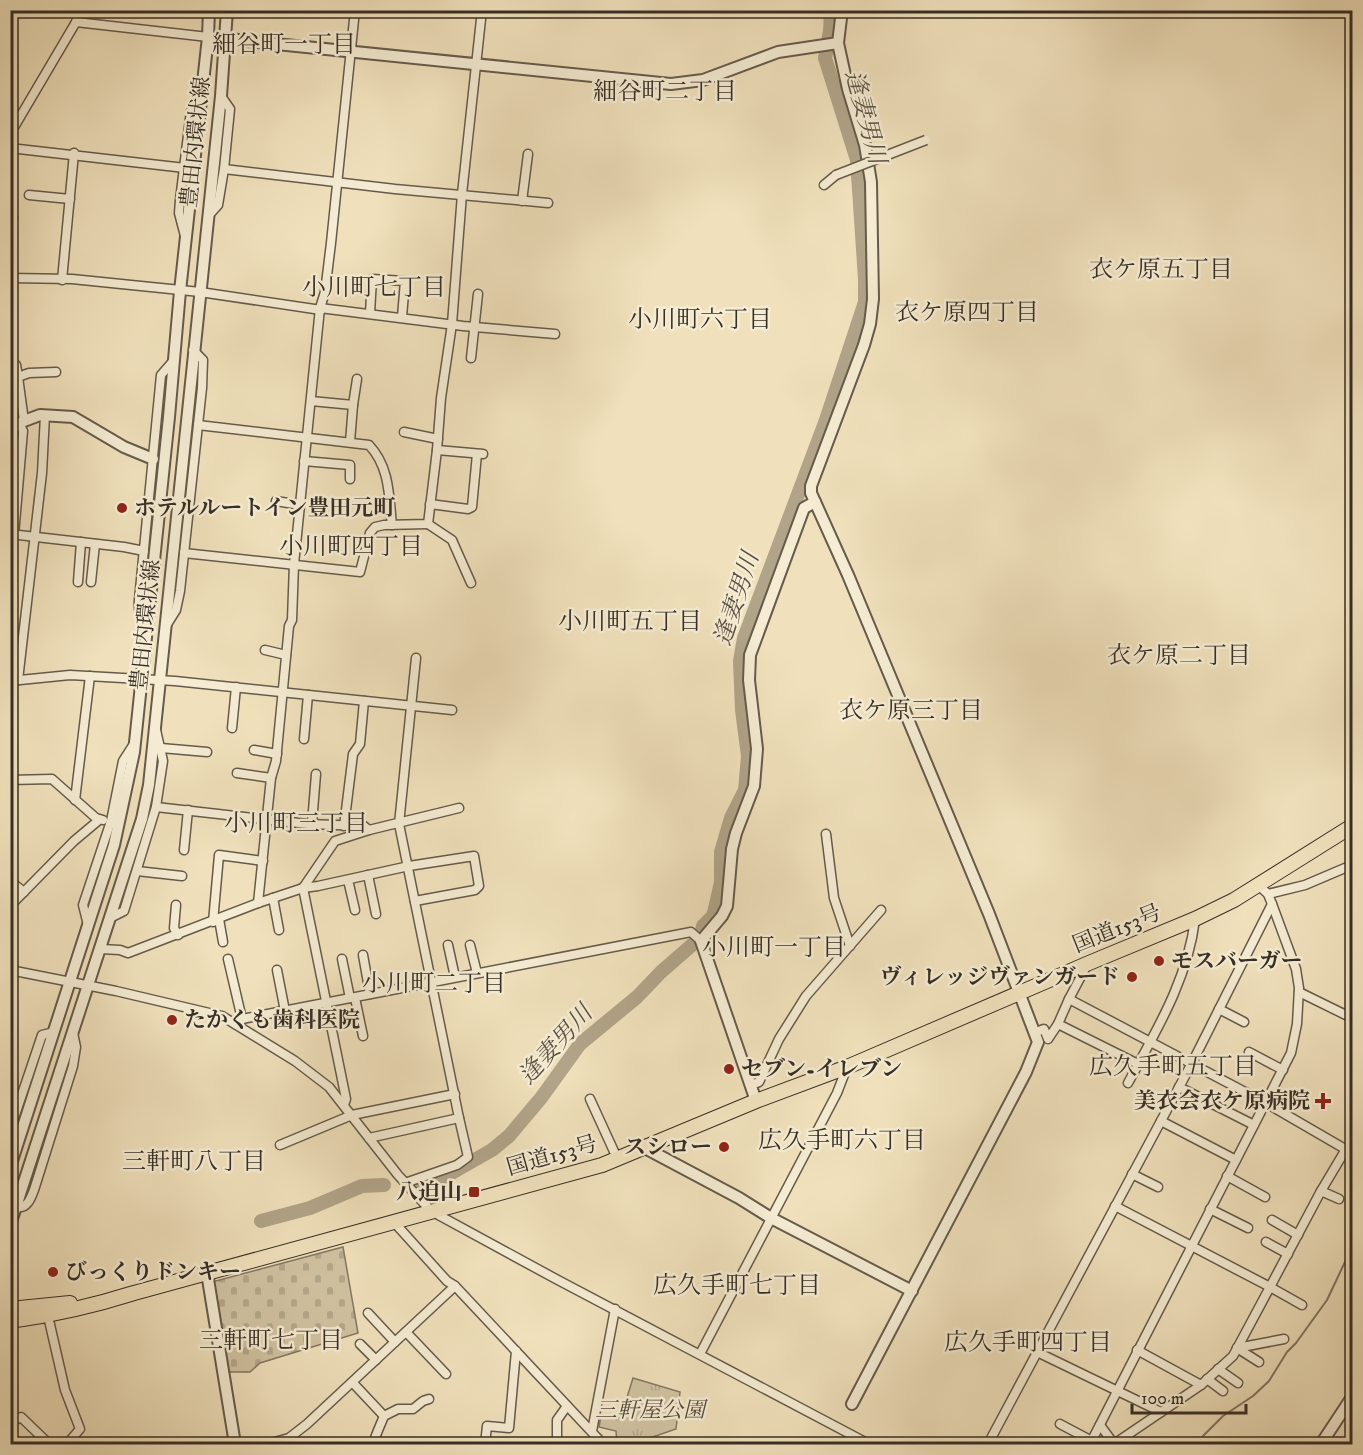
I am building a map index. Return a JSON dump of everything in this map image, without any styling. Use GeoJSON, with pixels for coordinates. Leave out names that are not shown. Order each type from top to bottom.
{"type":"FeatureCollection","features":[{"type":"Feature","properties":{"kind":"highway","name":"国道153号"},"geometry":{"type":"LineString","coordinates":[[10,1321],[87,1308],[393,1221],[602,1165],[756,1101],[847,1067],[1195,919],[1234,900],[1263,890],[1353,826]]}},
{"type":"Feature","properties":{"kind":"highway","name":"国道153号"},"geometry":{"type":"LineString","coordinates":[[10,1309],[58,1305],[118,1292],[134,1293]]}},
{"type":"Feature","properties":{"kind":"street"},"geometry":{"type":"LineString","coordinates":[[10,134],[76,22],[80,10]]}},
{"type":"Feature","properties":{"kind":"street","name":"豊田内環状線"},"geometry":{"type":"LineString","coordinates":[[10,1167],[114,845],[135,743],[209,10]]}},
{"type":"Feature","properties":{"kind":"street","name":"豊田内環状線"},"geometry":{"type":"LineString","coordinates":[[10,1226],[142,819],[149,785],[221,96],[227,10]]}},
{"type":"Feature","properties":{"kind":"street"},"geometry":{"type":"LineString","coordinates":[[258,903],[271,778],[277,754],[289,626],[292,621],[294,564],[306,438],[320,309],[325,292],[338,182],[355,10]]}},
{"type":"Feature","properties":{"kind":"street"},"geometry":{"type":"LineString","coordinates":[[428,524],[441,399],[452,324],[462,194],[482,10]]}},
{"type":"Feature","properties":{"kind":"street"},"geometry":{"type":"LineString","coordinates":[[842,10],[831,44],[856,112],[869,164],[872,191],[873,299],[870,324],[864,345],[811,486],[811,493],[848,575],[1020,992],[1038,1042],[1026,1072],[852,1404]]}},
{"type":"Feature","properties":{"kind":"street"},"geometry":{"type":"LineString","coordinates":[[76,22],[671,84],[703,80],[766,55],[831,44]]}},
{"type":"Feature","properties":{"kind":"street"},"geometry":{"type":"LineString","coordinates":[[208,216],[218,205],[224,169],[230,109],[221,96]]}},
{"type":"Feature","properties":{"kind":"street"},"geometry":{"type":"LineString","coordinates":[[186,240],[180,213],[191,111],[202,97]]}},
{"type":"Feature","properties":{"kind":"street"},"geometry":{"type":"LineString","coordinates":[[824,184],[836,176],[926,140]]}},
{"type":"Feature","properties":{"kind":"street"},"geometry":{"type":"LineString","coordinates":[[10,148],[74,153],[185,168]]}},
{"type":"Feature","properties":{"kind":"street"},"geometry":{"type":"LineString","coordinates":[[62,280],[74,153]]}},
{"type":"Feature","properties":{"kind":"street"},"geometry":{"type":"LineString","coordinates":[[522,201],[528,154]]}},
{"type":"Feature","properties":{"kind":"street"},"geometry":{"type":"LineString","coordinates":[[224,169],[548,203]]}},
{"type":"Feature","properties":{"kind":"street"},"geometry":{"type":"LineString","coordinates":[[29,195],[70,199]]}},
{"type":"Feature","properties":{"kind":"street"},"geometry":{"type":"LineString","coordinates":[[10,204],[13,218],[10,220]]}},
{"type":"Feature","properties":{"kind":"street"},"geometry":{"type":"LineString","coordinates":[[10,278],[72,279],[200,292],[320,309],[555,334]]}},
{"type":"Feature","properties":{"kind":"street"},"geometry":{"type":"LineString","coordinates":[[370,313],[372,279],[405,280],[402,317]]}},
{"type":"Feature","properties":{"kind":"street"},"geometry":{"type":"LineString","coordinates":[[471,358],[478,294]]}},
{"type":"Feature","properties":{"kind":"street"},"geometry":{"type":"LineString","coordinates":[[166,626],[176,610],[202,388],[203,360],[193,350]]}},
{"type":"Feature","properties":{"kind":"street"},"geometry":{"type":"LineString","coordinates":[[146,626],[138,609],[160,375],[174,360]]}},
{"type":"Feature","properties":{"kind":"street"},"geometry":{"type":"LineString","coordinates":[[56,372],[16,371],[18,425],[23,432],[12,534],[144,551]]}},
{"type":"Feature","properties":{"kind":"street"},"geometry":{"type":"LineString","coordinates":[[350,442],[357,380]]}},
{"type":"Feature","properties":{"kind":"street"},"geometry":{"type":"LineString","coordinates":[[311,401],[353,405]]}},
{"type":"Feature","properties":{"kind":"street"},"geometry":{"type":"LineString","coordinates":[[18,425],[40,415],[73,417],[124,447],[153,459]]}},
{"type":"Feature","properties":{"kind":"street"},"geometry":{"type":"LineString","coordinates":[[45,415],[35,537],[14,680],[90,676],[236,687],[452,710]]}},
{"type":"Feature","properties":{"kind":"street"},"geometry":{"type":"LineString","coordinates":[[198,425],[369,445],[375,451],[387,475],[392,525]]}},
{"type":"Feature","properties":{"kind":"street"},"geometry":{"type":"LineString","coordinates":[[404,432],[438,439]]}},
{"type":"Feature","properties":{"kind":"street"},"geometry":{"type":"LineString","coordinates":[[430,504],[468,509],[472,507],[480,454],[437,450]]}},
{"type":"Feature","properties":{"kind":"street"},"geometry":{"type":"LineString","coordinates":[[181,471],[191,462],[194,454]]}},
{"type":"Feature","properties":{"kind":"street"},"geometry":{"type":"LineString","coordinates":[[304,461],[350,465],[350,479]]}},
{"type":"Feature","properties":{"kind":"street"},"geometry":{"type":"LineString","coordinates":[[180,486],[189,503]]}},
{"type":"Feature","properties":{"kind":"street"},"geometry":{"type":"LineString","coordinates":[[150,492],[159,509]]}},
{"type":"Feature","properties":{"kind":"street"},"geometry":{"type":"LineString","coordinates":[[276,501],[300,505]]}},
{"type":"Feature","properties":{"kind":"street"},"geometry":{"type":"LineString","coordinates":[[701,941],[722,916],[727,906],[732,849],[754,786],[757,749],[748,680],[752,648],[804,508],[815,502]]}},
{"type":"Feature","properties":{"kind":"street"},"geometry":{"type":"LineString","coordinates":[[184,553],[360,572],[370,533],[375,527],[428,524],[452,540],[471,583]]}},
{"type":"Feature","properties":{"kind":"street"},"geometry":{"type":"LineString","coordinates":[[78,582],[81,542]]}},
{"type":"Feature","properties":{"kind":"street"},"geometry":{"type":"LineString","coordinates":[[91,582],[95,544]]}},
{"type":"Feature","properties":{"kind":"street"},"geometry":{"type":"LineString","coordinates":[[265,650],[286,655]]}},
{"type":"Feature","properties":{"kind":"street"},"geometry":{"type":"LineString","coordinates":[[405,1183],[457,1165],[468,1156],[399,825],[416,658]]}},
{"type":"Feature","properties":{"kind":"street"},"geometry":{"type":"LineString","coordinates":[[75,800],[90,676]]}},
{"type":"Feature","properties":{"kind":"street"},"geometry":{"type":"LineString","coordinates":[[232,728],[236,687]]}},
{"type":"Feature","properties":{"kind":"street"},"geometry":{"type":"LineString","coordinates":[[304,739],[308,695]]}},
{"type":"Feature","properties":{"kind":"street"},"geometry":{"type":"LineString","coordinates":[[344,825],[353,754],[360,744],[364,701]]}},
{"type":"Feature","properties":{"kind":"street"},"geometry":{"type":"LineString","coordinates":[[110,918],[124,910],[156,807],[163,761],[155,727]]}},
{"type":"Feature","properties":{"kind":"street"},"geometry":{"type":"LineString","coordinates":[[88,926],[83,905],[111,821],[123,761],[135,743]]}},
{"type":"Feature","properties":{"kind":"street"},"geometry":{"type":"LineString","coordinates":[[161,748],[207,752]]}},
{"type":"Feature","properties":{"kind":"street"},"geometry":{"type":"LineString","coordinates":[[254,750],[277,754]]}},
{"type":"Feature","properties":{"kind":"street"},"geometry":{"type":"LineString","coordinates":[[237,773],[271,778]]}},
{"type":"Feature","properties":{"kind":"street"},"geometry":{"type":"LineString","coordinates":[[312,823],[316,774]]}},
{"type":"Feature","properties":{"kind":"street"},"geometry":{"type":"LineString","coordinates":[[10,780],[52,779],[99,820],[111,821]]}},
{"type":"Feature","properties":{"kind":"street"},"geometry":{"type":"LineString","coordinates":[[156,807],[364,826],[369,830]]}},
{"type":"Feature","properties":{"kind":"street"},"geometry":{"type":"LineString","coordinates":[[344,1105],[346,1099],[303,888],[335,841],[369,830],[399,825],[459,808]]}},
{"type":"Feature","properties":{"kind":"street"},"geometry":{"type":"LineString","coordinates":[[184,850],[188,810]]}},
{"type":"Feature","properties":{"kind":"street"},"geometry":{"type":"LineString","coordinates":[[10,906],[74,841],[99,820]]}},
{"type":"Feature","properties":{"kind":"street"},"geometry":{"type":"LineString","coordinates":[[826,834],[834,898],[850,946]]}},
{"type":"Feature","properties":{"kind":"street"},"geometry":{"type":"LineString","coordinates":[[223,942],[216,920],[219,855],[263,861]]}},
{"type":"Feature","properties":{"kind":"street"},"geometry":{"type":"LineString","coordinates":[[100,949],[120,950],[128,953],[303,888],[409,866],[474,856],[478,886],[475,890],[415,901]]}},
{"type":"Feature","properties":{"kind":"street"},"geometry":{"type":"LineString","coordinates":[[1060,1424],[1091,1443],[1283,1070],[1295,1040],[1299,992],[1296,969],[1272,903],[1263,890],[1305,885],[1353,865]]}},
{"type":"Feature","properties":{"kind":"street"},"geometry":{"type":"LineString","coordinates":[[136,871],[182,876]]}},
{"type":"Feature","properties":{"kind":"street"},"geometry":{"type":"LineString","coordinates":[[368,875],[376,914]]}},
{"type":"Feature","properties":{"kind":"street"},"geometry":{"type":"LineString","coordinates":[[348,880],[355,910]]}},
{"type":"Feature","properties":{"kind":"street"},"geometry":{"type":"LineString","coordinates":[[10,881],[24,892]]}},
{"type":"Feature","properties":{"kind":"street"},"geometry":{"type":"LineString","coordinates":[[273,898],[279,930]]}},
{"type":"Feature","properties":{"kind":"street"},"geometry":{"type":"LineString","coordinates":[[988,1444],[1192,1064],[1272,903]]}},
{"type":"Feature","properties":{"kind":"street"},"geometry":{"type":"LineString","coordinates":[[176,905],[174,928],[178,934]]}},
{"type":"Feature","properties":{"kind":"street"},"geometry":{"type":"LineString","coordinates":[[751,1085],[759,1082],[779,1039],[806,996],[881,910]]}},
{"type":"Feature","properties":{"kind":"street"},"geometry":{"type":"LineString","coordinates":[[1128,1083],[1186,968],[1195,919]]}},
{"type":"Feature","properties":{"kind":"street"},"geometry":{"type":"LineString","coordinates":[[238,1021],[691,932],[701,941],[756,1101]]}},
{"type":"Feature","properties":{"kind":"street"},"geometry":{"type":"LineString","coordinates":[[448,945],[455,978]]}},
{"type":"Feature","properties":{"kind":"street"},"geometry":{"type":"LineString","coordinates":[[470,945],[477,973]]}},
{"type":"Feature","properties":{"kind":"street"},"geometry":{"type":"LineString","coordinates":[[363,955],[370,994]]}},
{"type":"Feature","properties":{"kind":"street"},"geometry":{"type":"LineString","coordinates":[[228,959],[238,1021]]}},
{"type":"Feature","properties":{"kind":"street"},"geometry":{"type":"LineString","coordinates":[[342,959],[363,1036]]}},
{"type":"Feature","properties":{"kind":"street"},"geometry":{"type":"LineString","coordinates":[[1036,1032],[1044,1029],[1048,1039],[1089,963]]}},
{"type":"Feature","properties":{"kind":"street"},"geometry":{"type":"LineString","coordinates":[[10,970],[214,1013],[238,1021],[318,1077],[344,1105],[405,1183],[431,1211],[869,1444]]}},
{"type":"Feature","properties":{"kind":"street"},"geometry":{"type":"LineString","coordinates":[[277,970],[285,1011]]}},
{"type":"Feature","properties":{"kind":"street"},"geometry":{"type":"LineString","coordinates":[[1299,992],[1353,1018]]}},
{"type":"Feature","properties":{"kind":"street"},"geometry":{"type":"LineString","coordinates":[[1069,999],[1266,1103],[1349,1151],[1321,1191],[1233,1356],[1204,1382],[1114,1444],[1100,1425]]}},
{"type":"Feature","properties":{"kind":"street"},"geometry":{"type":"LineString","coordinates":[[1219,1009],[1244,1022]]}},
{"type":"Feature","properties":{"kind":"street"},"geometry":{"type":"LineString","coordinates":[[1058,1024],[1138,1064]]}},
{"type":"Feature","properties":{"kind":"street"},"geometry":{"type":"LineString","coordinates":[[10,1130],[42,1035],[54,1032]]}},
{"type":"Feature","properties":{"kind":"street"},"geometry":{"type":"LineString","coordinates":[[17,1207],[30,1201],[32,1195],[73,1066],[76,1047],[73,1033]]}},
{"type":"Feature","properties":{"kind":"street"},"geometry":{"type":"LineString","coordinates":[[1249,1052],[1283,1070]]}},
{"type":"Feature","properties":{"kind":"street"},"geometry":{"type":"LineString","coordinates":[[700,1354],[837,1093],[847,1067]]}},
{"type":"Feature","properties":{"kind":"street"},"geometry":{"type":"LineString","coordinates":[[1179,1088],[1254,1125]]}},
{"type":"Feature","properties":{"kind":"street"},"geometry":{"type":"LineString","coordinates":[[280,1145],[352,1115],[455,1094]]}},
{"type":"Feature","properties":{"kind":"street"},"geometry":{"type":"LineString","coordinates":[[590,1099],[617,1158]]}},
{"type":"Feature","properties":{"kind":"street"},"geometry":{"type":"LineString","coordinates":[[369,1138],[459,1118]]}},
{"type":"Feature","properties":{"kind":"street"},"geometry":{"type":"LineString","coordinates":[[1161,1121],[1236,1160]]}},
{"type":"Feature","properties":{"kind":"street"},"geometry":{"type":"LineString","coordinates":[[645,1148],[739,1198],[771,1218],[912,1291]]}},
{"type":"Feature","properties":{"kind":"street"},"geometry":{"type":"LineString","coordinates":[[1132,1174],[1158,1187]]}},
{"type":"Feature","properties":{"kind":"street"},"geometry":{"type":"LineString","coordinates":[[1227,1176],[1265,1197]]}},
{"type":"Feature","properties":{"kind":"street"},"geometry":{"type":"LineString","coordinates":[[1321,1191],[1339,1199]]}},
{"type":"Feature","properties":{"kind":"street"},"geometry":{"type":"LineString","coordinates":[[1114,1206],[1302,1305]]}},
{"type":"Feature","properties":{"kind":"street"},"geometry":{"type":"LineString","coordinates":[[1210,1209],[1248,1228]]}},
{"type":"Feature","properties":{"kind":"street"},"geometry":{"type":"LineString","coordinates":[[1272,1220],[1298,1235]]}},
{"type":"Feature","properties":{"kind":"street"},"geometry":{"type":"LineString","coordinates":[[393,1221],[447,1281],[455,1286],[603,1444]]}},
{"type":"Feature","properties":{"kind":"street"},"geometry":{"type":"LineString","coordinates":[[1266,1242],[1288,1254]]}},
{"type":"Feature","properties":{"kind":"street"},"geometry":{"type":"LineString","coordinates":[[207,1273],[235,1444]]}},
{"type":"Feature","properties":{"kind":"street"},"geometry":{"type":"LineString","coordinates":[[267,1444],[288,1438],[353,1383],[455,1286]]}},
{"type":"Feature","properties":{"kind":"street"},"geometry":{"type":"LineString","coordinates":[[592,1431],[615,1309]]}},
{"type":"Feature","properties":{"kind":"street"},"geometry":{"type":"LineString","coordinates":[[368,1313],[395,1342]]}},
{"type":"Feature","properties":{"kind":"street"},"geometry":{"type":"LineString","coordinates":[[48,1316],[65,1390],[80,1429],[67,1444]]}},
{"type":"Feature","properties":{"kind":"street"},"geometry":{"type":"LineString","coordinates":[[406,1332],[446,1374]]}},
{"type":"Feature","properties":{"kind":"street"},"geometry":{"type":"LineString","coordinates":[[1237,1348],[1284,1339]]}},
{"type":"Feature","properties":{"kind":"street"},"geometry":{"type":"LineString","coordinates":[[360,1344],[376,1360]]}},
{"type":"Feature","properties":{"kind":"street"},"geometry":{"type":"LineString","coordinates":[[1237,1348],[1259,1362]]}},
{"type":"Feature","properties":{"kind":"street"},"geometry":{"type":"LineString","coordinates":[[1137,1350],[1223,1391]]}},
{"type":"Feature","properties":{"kind":"street"},"geometry":{"type":"LineString","coordinates":[[485,1444],[487,1426],[509,1428],[516,1351]]}},
{"type":"Feature","properties":{"kind":"street"},"geometry":{"type":"LineString","coordinates":[[1037,1352],[1161,1412]]}},
{"type":"Feature","properties":{"kind":"street"},"geometry":{"type":"LineString","coordinates":[[1218,1369],[1238,1383]]}},
{"type":"Feature","properties":{"kind":"street"},"geometry":{"type":"LineString","coordinates":[[353,1383],[384,1416]]}},
{"type":"Feature","properties":{"kind":"street"},"geometry":{"type":"LineString","coordinates":[[1321,1444],[1353,1397]]}},
{"type":"Feature","properties":{"kind":"street"},"geometry":{"type":"LineString","coordinates":[[373,1444],[377,1428],[381,1425],[384,1416],[398,1409],[413,1409],[423,1401],[429,1400]]}},
{"type":"Feature","properties":{"kind":"street"},"geometry":{"type":"LineString","coordinates":[[557,1438],[557,1420],[567,1406]]}},
{"type":"Feature","properties":{"kind":"street"},"geometry":{"type":"LineString","coordinates":[[10,1424],[21,1417],[49,1444]]}},
{"type":"Feature","properties":{"kind":"street"},"geometry":{"type":"LineString","coordinates":[[10,1436],[18,1444]]}},
{"type":"Feature","properties":{"kind":"green space"},"geometry":{"type":"Polygon","coordinates":[[[343,1247],[358,1333],[260,1363],[250,1372],[229,1372],[212,1282],[343,1247]]]}},
{"type":"Feature","properties":{"kind":"green space","name":"三軒屋公園"},"geometry":{"type":"Polygon","coordinates":[[[633,1378],[680,1392],[676,1429],[644,1440],[640,1444],[617,1444],[616,1431],[599,1427],[601,1416],[621,1417],[633,1378]]]}},
{"type":"Feature","properties":{"kind":"waterway","name":"逢妻男川"},"geometry":{"type":"LineString","coordinates":[[417,1184],[441,1179],[492,1150],[509,1136],[541,1098],[580,1044],[637,997],[661,972],[701,937],[703,926],[713,916],[721,882],[721,852],[731,818],[745,790],[748,756],[742,710],[740,661],[744,638],[826,420],[865,302],[857,160],[825,58],[831,10]]}},
{"type":"Feature","properties":{"kind":"waterway","name":"逢妻男川"},"geometry":{"type":"LineString","coordinates":[[261,1221],[310,1208],[362,1186],[384,1185]]}},
{"type":"Feature","properties":{"kind":"waterway"},"geometry":{"type":"LineString","coordinates":[[1197,1444],[1223,1416],[1253,1396],[1269,1381],[1287,1352],[1327,1300],[1352,1247]]}},
{"type":"Feature","properties":{"kind":"place","name":"ホテルルートイン豊田元町"},"geometry":{"type":"Point","coordinates":[122,508]}},
{"type":"Feature","properties":{"kind":"place","name":"モスバーガー"},"geometry":{"type":"Point","coordinates":[1159,961]}},
{"type":"Feature","properties":{"kind":"place","name":"ヴィレッジヴァンガード"},"geometry":{"type":"Point","coordinates":[1132,977]}},
{"type":"Feature","properties":{"kind":"place","name":"たかくも歯科医院"},"geometry":{"type":"Point","coordinates":[172,1020]}},
{"type":"Feature","properties":{"kind":"place","name":"セブン-イレブン"},"geometry":{"type":"Point","coordinates":[729,1069]}},
{"type":"Feature","properties":{"kind":"place","name":"美衣会衣ケ原病院"},"geometry":{"type":"Point","coordinates":[1323,1101]}},
{"type":"Feature","properties":{"kind":"place","name":"スシロー"},"geometry":{"type":"Point","coordinates":[724,1147]}},
{"type":"Feature","properties":{"kind":"place","name":"八迫山"},"geometry":{"type":"Point","coordinates":[474,1192]}},
{"type":"Feature","properties":{"kind":"place","name":"びっくりドンキー"},"geometry":{"type":"Point","coordinates":[53,1272]}},
{"type":"Feature","properties":{"kind":"district","name":"細谷町一丁目"},"geometry":{"type":"Point","coordinates":[284,45]}},
{"type":"Feature","properties":{"kind":"district","name":"細谷町二丁目"},"geometry":{"type":"Point","coordinates":[665,92]}},
{"type":"Feature","properties":{"kind":"district","name":"衣ケ原五丁目"},"geometry":{"type":"Point","coordinates":[1161,270]}},
{"type":"Feature","properties":{"kind":"district","name":"小川町七丁目"},"geometry":{"type":"Point","coordinates":[374,288]}},
{"type":"Feature","properties":{"kind":"district","name":"衣ケ原四丁目"},"geometry":{"type":"Point","coordinates":[967,313]}},
{"type":"Feature","properties":{"kind":"district","name":"小川町六丁目"},"geometry":{"type":"Point","coordinates":[700,320]}},
{"type":"Feature","properties":{"kind":"district","name":"小川町四丁目"},"geometry":{"type":"Point","coordinates":[351,547]}},
{"type":"Feature","properties":{"kind":"district","name":"小川町五丁目"},"geometry":{"type":"Point","coordinates":[630,622]}},
{"type":"Feature","properties":{"kind":"district","name":"衣ケ原二丁目"},"geometry":{"type":"Point","coordinates":[1179,656]}},
{"type":"Feature","properties":{"kind":"district","name":"衣ケ原三丁目"},"geometry":{"type":"Point","coordinates":[911,711]}},
{"type":"Feature","properties":{"kind":"district","name":"小川町三丁目"},"geometry":{"type":"Point","coordinates":[296,824]}},
{"type":"Feature","properties":{"kind":"district","name":"小川町一丁目"},"geometry":{"type":"Point","coordinates":[774,948]}},
{"type":"Feature","properties":{"kind":"district","name":"小川町二丁目"},"geometry":{"type":"Point","coordinates":[434,984]}},
{"type":"Feature","properties":{"kind":"district","name":"広久手町五丁目"},"geometry":{"type":"Point","coordinates":[1173,1067]}},
{"type":"Feature","properties":{"kind":"district","name":"広久手町六丁目"},"geometry":{"type":"Point","coordinates":[842,1141]}},
{"type":"Feature","properties":{"kind":"district","name":"三軒町八丁目"},"geometry":{"type":"Point","coordinates":[194,1162]}},
{"type":"Feature","properties":{"kind":"district","name":"広久手町七丁目"},"geometry":{"type":"Point","coordinates":[737,1286]}},
{"type":"Feature","properties":{"kind":"district","name":"三軒町七丁目"},"geometry":{"type":"Point","coordinates":[271,1341]}},
{"type":"Feature","properties":{"kind":"district","name":"広久手町四丁目"},"geometry":{"type":"Point","coordinates":[1028,1343]}}]}
